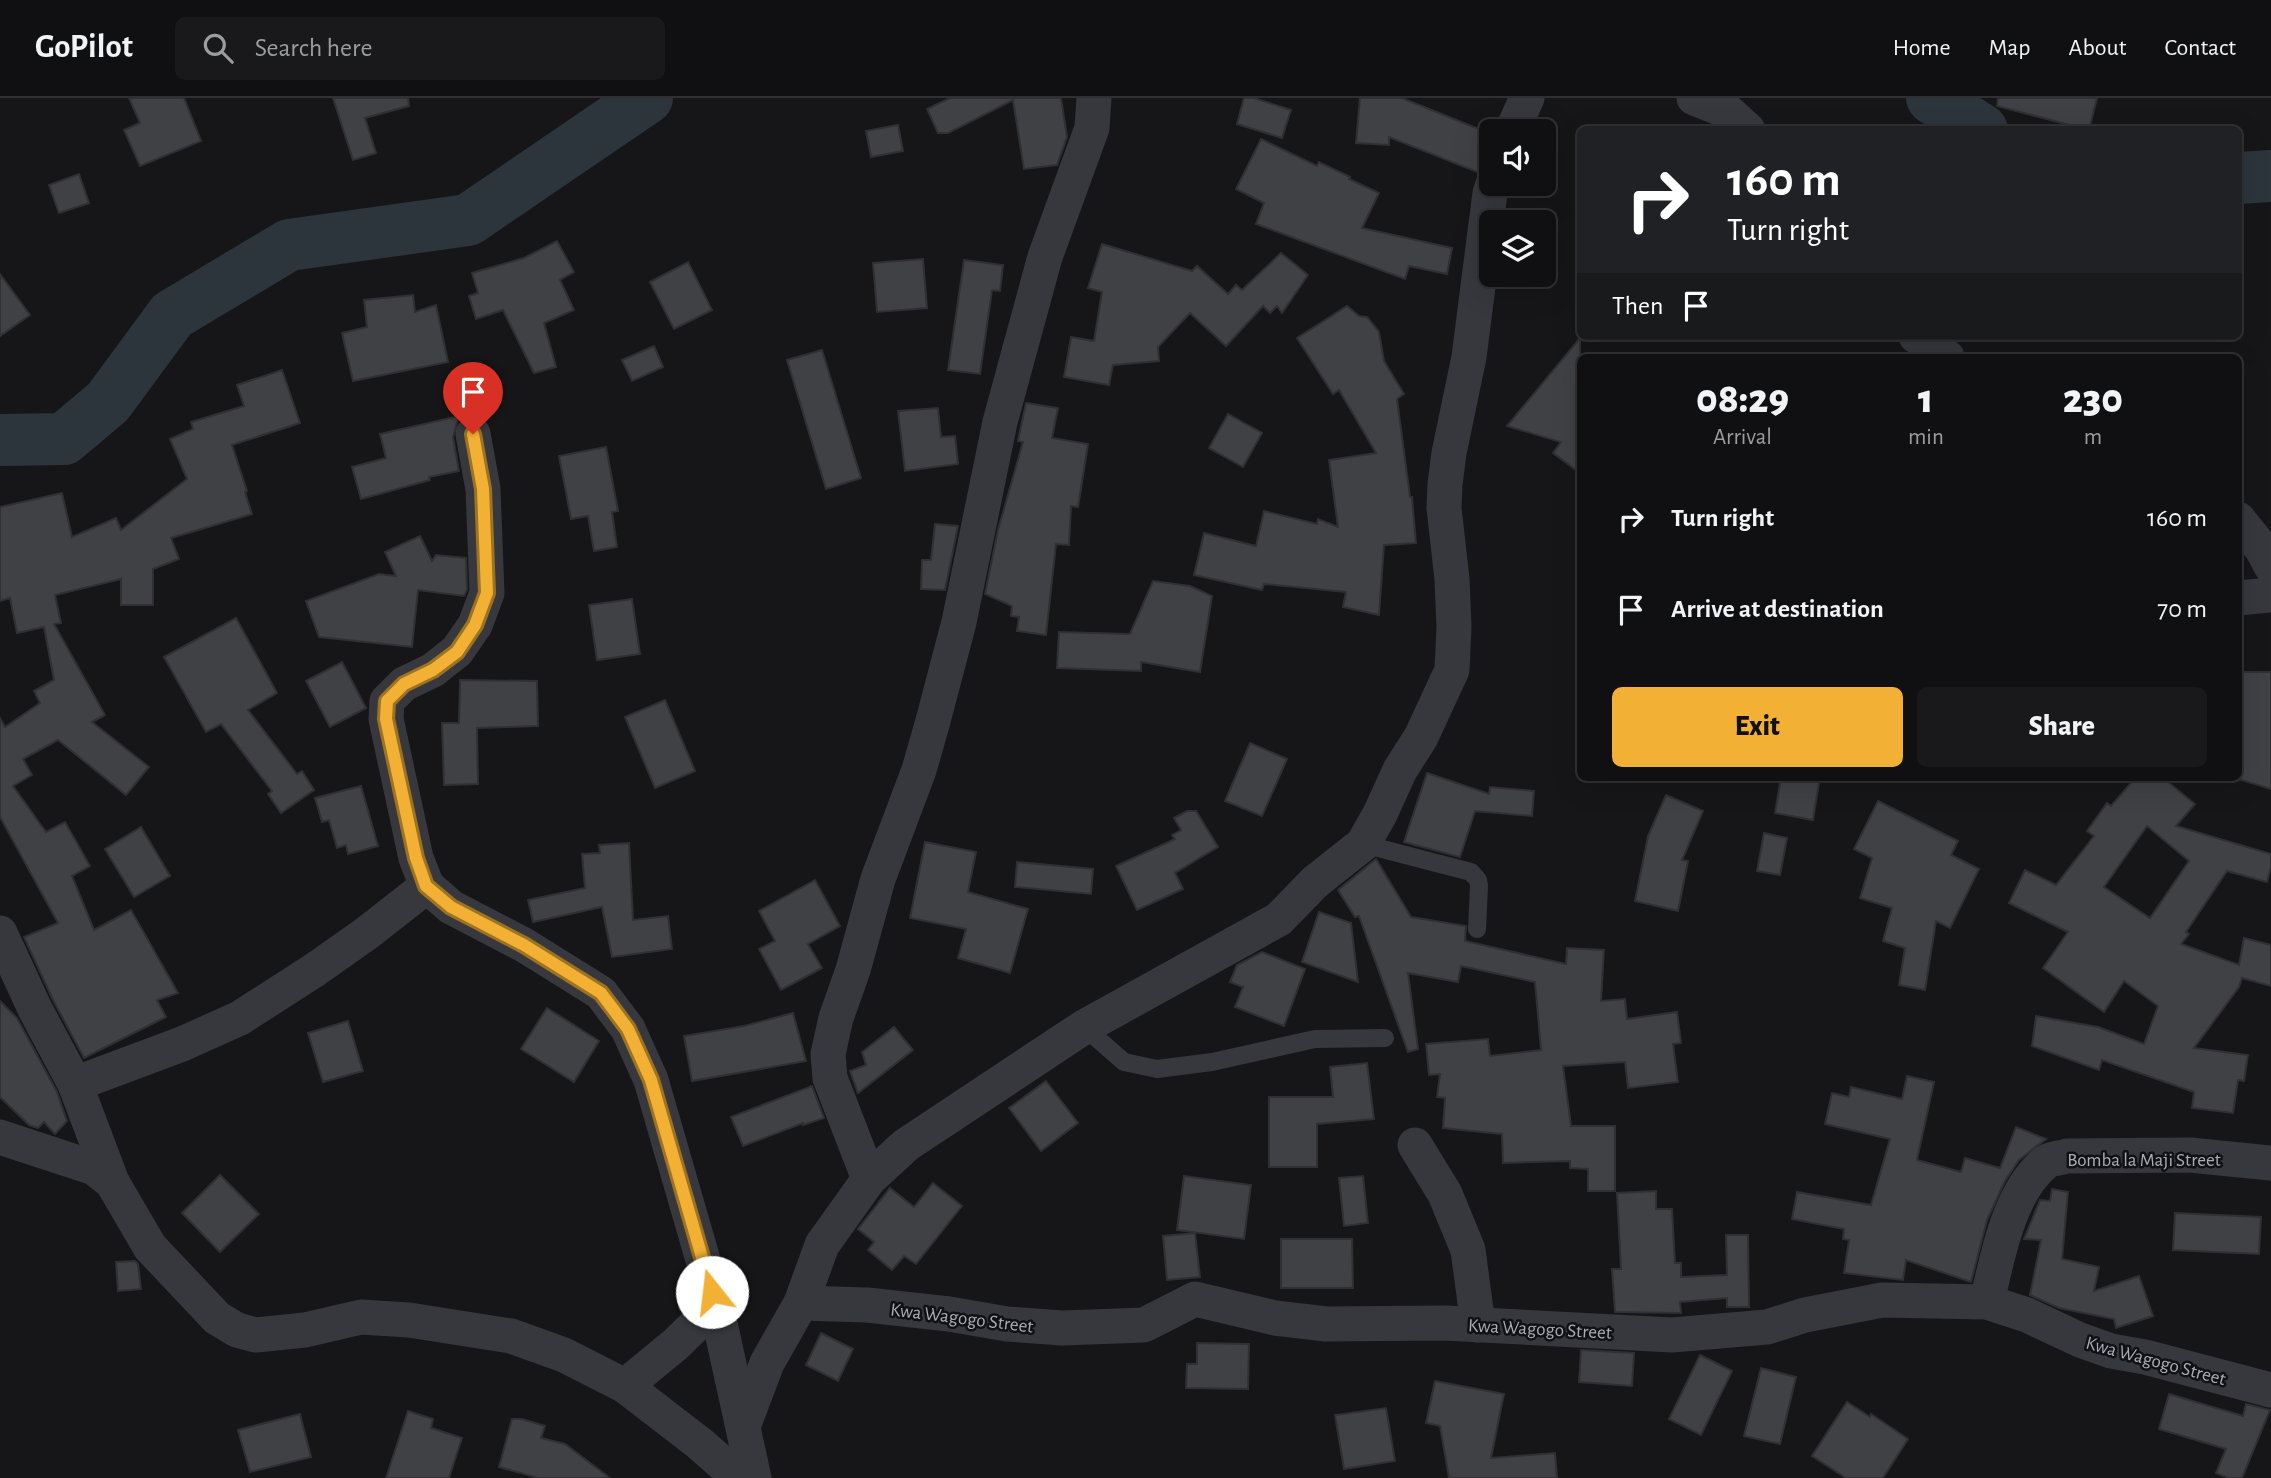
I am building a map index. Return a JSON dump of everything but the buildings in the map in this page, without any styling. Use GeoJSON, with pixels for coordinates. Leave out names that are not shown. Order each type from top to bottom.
{"type":"FeatureCollection","features":[{"type":"Feature","properties":{"kind":"street"},"geometry":{"type":"LineString","coordinates":[[869,1179],[830,1078],[828,1054],[836,1018],[853,971],[878,879],[907,805],[930,733],[960,622],[1000,422],[1045,257],[1092,128],[1094,98]]}},
{"type":"Feature","properties":{"kind":"street"},"geometry":{"type":"LineString","coordinates":[[1518,119],[1527,98]]}},
{"type":"Feature","properties":{"kind":"street"},"geometry":{"type":"LineString","coordinates":[[1695,98],[1727,111],[1744,126]]}},
{"type":"Feature","properties":{"kind":"street"},"geometry":{"type":"LineString","coordinates":[[744,1424],[767,1363],[801,1303],[822,1245],[869,1179],[906,1145],[1084,1027],[1279,919],[1315,883],[1363,844],[1400,770],[1421,737],[1452,670],[1453,603],[1444,508],[1445,484],[1469,357],[1490,196]]}},
{"type":"Feature","properties":{"kind":"street"},"geometry":{"type":"LineString","coordinates":[[1922,340],[1943,354]]}},
{"type":"Feature","properties":{"kind":"street"},"geometry":{"type":"LineString","coordinates":[[473,434],[483,489],[487,593],[475,625],[457,652],[433,670],[404,684],[387,701],[386,719],[416,858],[426,886],[451,907],[524,945],[601,993],[628,1029],[651,1080],[716,1305],[754,1478]]}},
{"type":"Feature","properties":{"kind":"street"},"geometry":{"type":"LineString","coordinates":[[2242,524],[2262,549],[2271,566]]}},
{"type":"Feature","properties":{"kind":"street"},"geometry":{"type":"LineString","coordinates":[[2242,598],[2271,595]]}},
{"type":"Feature","properties":{"kind":"street"},"geometry":{"type":"LineString","coordinates":[[75,1084],[182,1044],[240,1018],[316,970],[426,886]]}},
{"type":"Feature","properties":{"kind":"street"},"geometry":{"type":"LineString","coordinates":[[0,933],[35,1009],[75,1084],[112,1182],[149,1247],[217,1318],[237,1330],[256,1335],[305,1331],[361,1317],[409,1320],[511,1336],[564,1355],[625,1386],[740,1478]]}},
{"type":"Feature","properties":{"kind":"street"},"geometry":{"type":"LineString","coordinates":[[0,1137],[94,1168],[112,1182]]}},
{"type":"Feature","properties":{"kind":"street"},"geometry":{"type":"LineString","coordinates":[[1415,1145],[1445,1194],[1468,1250],[1478,1325]]}},
{"type":"Feature","properties":{"kind":"street","name":"Bomba la Maji Street"},"geometry":{"type":"LineString","coordinates":[[1987,1301],[2000,1246],[2021,1191],[2048,1161],[2067,1156],[2178,1155],[2271,1163]]}},
{"type":"Feature","properties":{"kind":"street","name":"Kwa Wagogo Street"},"geometry":{"type":"LineString","coordinates":[[801,1303],[867,1305],[949,1314],[1007,1324],[1062,1328],[1144,1325],[1195,1299],[1275,1318],[1326,1324],[1445,1322],[1686,1335],[1767,1327],[1805,1315],[1882,1300],[1987,1301],[2028,1315],[2110,1351],[2145,1357],[2271,1390]]}},
{"type":"Feature","properties":{"kind":"street"},"geometry":{"type":"LineString","coordinates":[[625,1386],[676,1344],[716,1305]]}},
{"type":"Feature","properties":{"kind":"lane"},"geometry":{"type":"LineString","coordinates":[[1363,844],[1471,872],[1478,880],[1479,886],[1477,929]]}},
{"type":"Feature","properties":{"kind":"lane"},"geometry":{"type":"LineString","coordinates":[[1084,1027],[1124,1062],[1157,1069],[1212,1062],[1315,1039],[1385,1038]]}},
{"type":"Feature","properties":{"kind":"waterway"},"geometry":{"type":"LineString","coordinates":[[0,440],[64,439],[108,402],[172,315],[289,245],[468,220],[647,98]]}},
{"type":"Feature","properties":{"kind":"waterway"},"geometry":{"type":"LineString","coordinates":[[1932,98],[1976,126]]}},
{"type":"Feature","properties":{"kind":"waterway"},"geometry":{"type":"LineString","coordinates":[[2242,178],[2271,176]]}},
{"type":"Feature","properties":{"kind":"route"},"geometry":{"type":"LineString","coordinates":[[473,434],[483,489],[487,593],[475,625],[457,652],[433,670],[404,684],[387,701],[386,719],[416,858],[426,886],[451,907],[524,945],[584,981],[601,993],[628,1029],[651,1080],[712,1292]]}}]}
